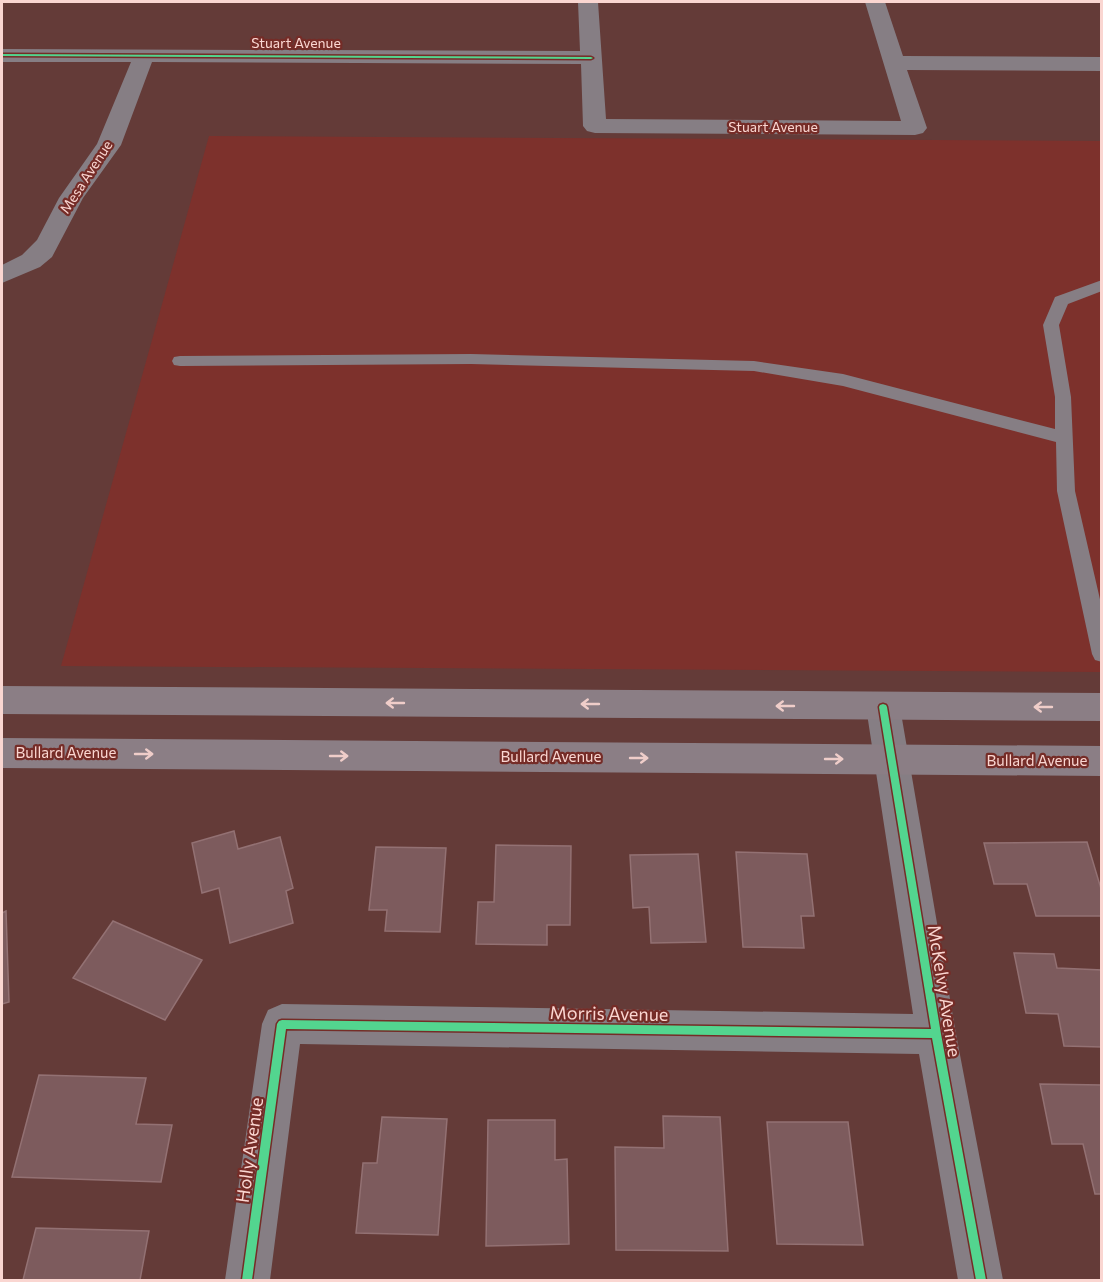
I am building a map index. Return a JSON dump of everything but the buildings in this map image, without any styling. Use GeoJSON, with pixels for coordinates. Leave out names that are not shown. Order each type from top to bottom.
{"type":"FeatureCollection","features":[{"type":"Feature","properties":{"kind":"main road"},"geometry":{"type":"LineString","coordinates":[[2,700],[1101,707]]}},
{"type":"Feature","properties":{"kind":"main road","name":"Bullard Avenue"},"geometry":{"type":"LineString","coordinates":[[2,753],[1101,761]]}},
{"type":"Feature","properties":{"kind":"street"},"geometry":{"type":"LineString","coordinates":[[588,2],[591,58]]}},
{"type":"Feature","properties":{"kind":"street"},"geometry":{"type":"LineString","coordinates":[[875,2],[894,63],[1101,64]]}},
{"type":"Feature","properties":{"kind":"street","name":"Stuart Avenue"},"geometry":{"type":"LineString","coordinates":[[2,55],[591,58],[595,126],[915,128],[894,63]]}},
{"type":"Feature","properties":{"kind":"street","name":"Mesa Avenue"},"geometry":{"type":"LineString","coordinates":[[2,275],[31,261],[43,251],[71,198],[109,145],[144,56]]}},
{"type":"Feature","properties":{"kind":"street","name":"McKelvy Avenue"},"geometry":{"type":"LineString","coordinates":[[883,706],[936,1034],[981,1281]]}},
{"type":"Feature","properties":{"kind":"street","name":"Morris Avenue"},"geometry":{"type":"LineString","coordinates":[[282,1024],[936,1034]]}},
{"type":"Feature","properties":{"kind":"street","name":"Holly Avenue"},"geometry":{"type":"LineString","coordinates":[[247,1281],[282,1024]]}},
{"type":"Feature","properties":{"kind":"lane"},"geometry":{"type":"LineString","coordinates":[[1101,285],[1061,301],[1051,325],[1063,397],[1066,491],[1101,654]]}},
{"type":"Feature","properties":{"kind":"lane"},"geometry":{"type":"LineString","coordinates":[[180,361],[471,358],[754,366],[843,380],[1065,438]]}},
{"type":"Feature","properties":{"kind":"shaded area"},"geometry":{"type":"Polygon","coordinates":[[[209,136],[1101,141],[1101,672],[61,666],[209,136]]]}},
{"type":"Feature","properties":{"kind":"cycle path"},"geometry":{"type":"LineString","coordinates":[[2,55],[591,58]]}},
{"type":"Feature","properties":{"kind":"cycle path"},"geometry":{"type":"LineString","coordinates":[[883,707],[936,1034],[981,1280]]}},
{"type":"Feature","properties":{"kind":"cycle path"},"geometry":{"type":"LineString","coordinates":[[247,1280],[282,1024],[936,1034]]}}]}
